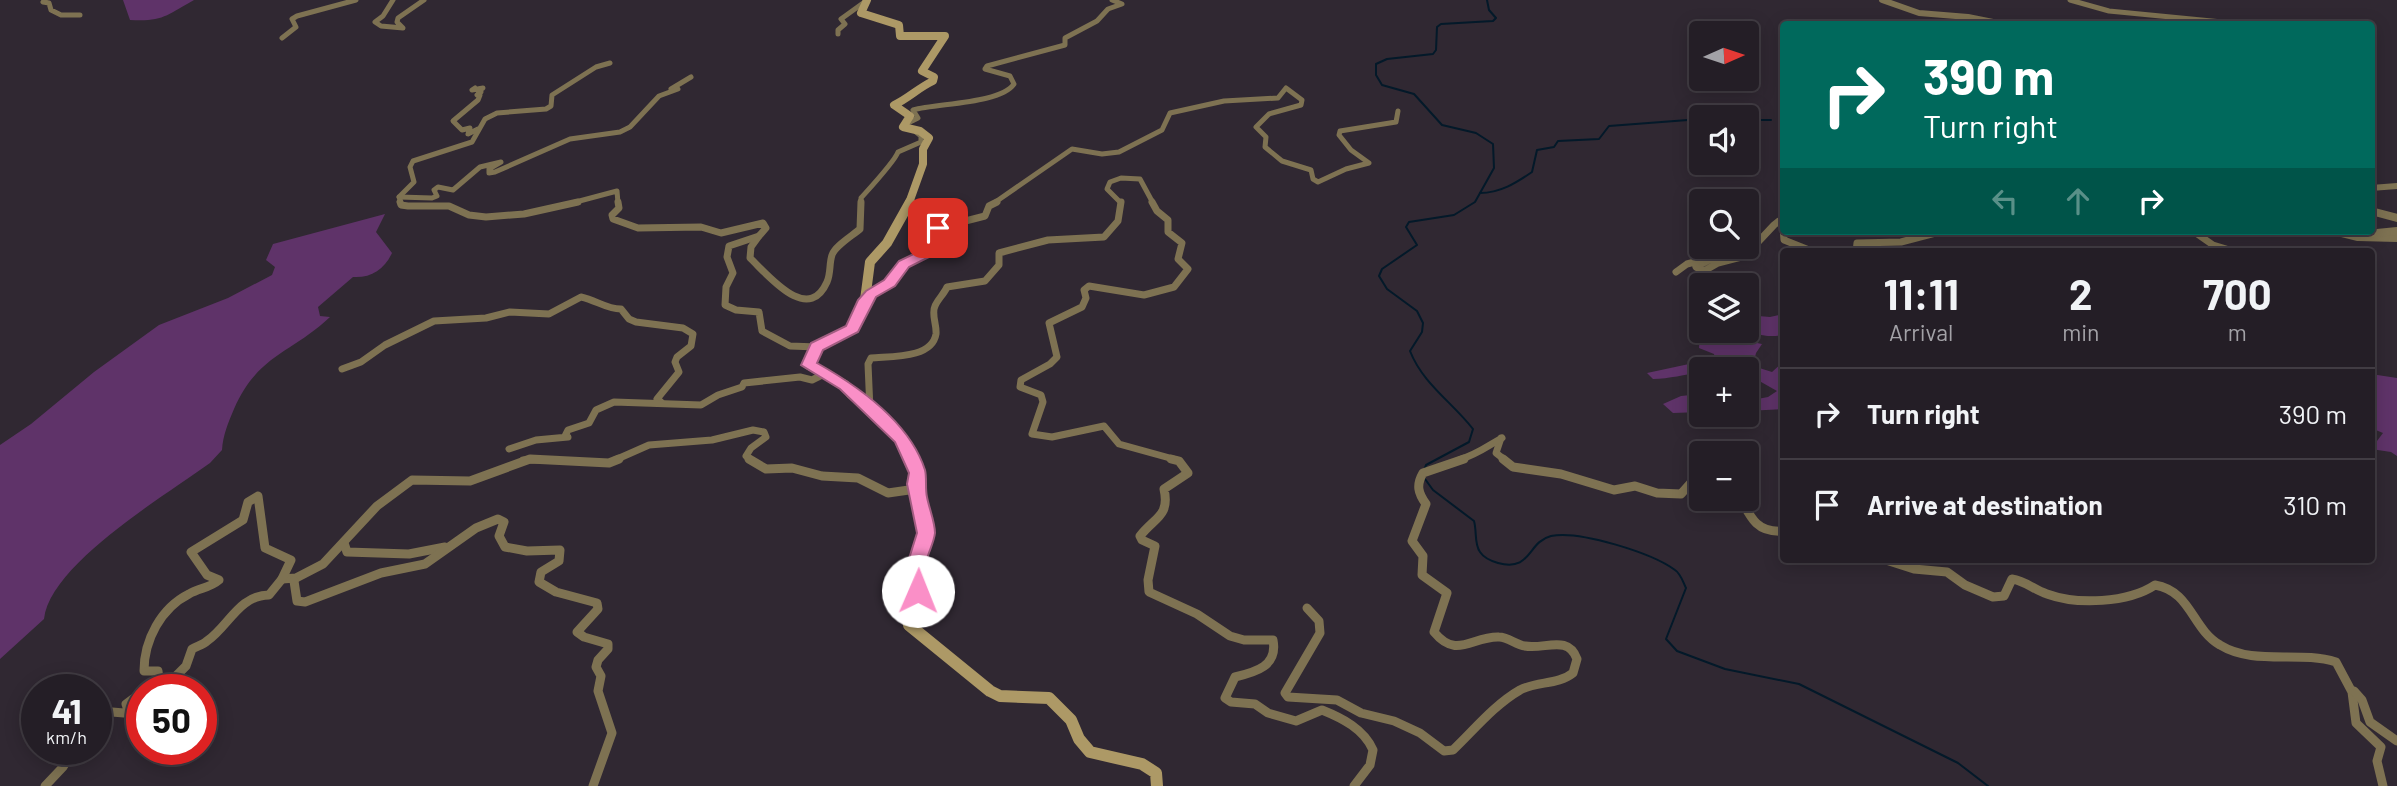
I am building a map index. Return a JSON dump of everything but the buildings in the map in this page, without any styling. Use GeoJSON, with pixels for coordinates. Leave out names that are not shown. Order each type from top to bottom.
{"type":"FeatureCollection","features":[{"type":"Feature","properties":{"kind":"main road"},"geometry":{"type":"LineString","coordinates":[[867,0],[861,13],[899,25],[900,36],[944,36],[922,71],[934,77],[933,82],[916,88],[906,100],[894,105],[910,116],[909,127],[929,138],[923,149],[924,160],[904,215],[887,243],[870,262],[865,300],[852,329],[817,347],[809,365],[845,385],[899,434],[917,473],[917,489],[926,533],[917,562],[920,584],[907,612],[909,625],[990,691],[1000,696],[1049,698],[1071,720],[1079,739],[1090,752],[1142,764],[1156,773],[1157,786]]}},
{"type":"Feature","properties":{"kind":"street"},"geometry":{"type":"LineString","coordinates":[[45,0],[43,2],[49,3],[51,10],[61,15],[80,15]]}},
{"type":"Feature","properties":{"kind":"street"},"geometry":{"type":"LineString","coordinates":[[282,38],[296,27],[292,19],[297,15],[356,0]]}},
{"type":"Feature","properties":{"kind":"street"},"geometry":{"type":"LineString","coordinates":[[393,0],[383,16],[375,22],[381,26],[403,28],[397,22],[398,18],[424,0]]}},
{"type":"Feature","properties":{"kind":"street"},"geometry":{"type":"LineString","coordinates":[[838,34],[838,30],[845,24],[841,19],[867,0]]}},
{"type":"Feature","properties":{"kind":"street"},"geometry":{"type":"LineString","coordinates":[[400,197],[401,205],[456,207],[467,215],[527,215],[617,191],[620,208],[612,215],[613,219],[638,228],[701,227],[721,233],[763,223],[766,228],[751,247],[750,258],[788,294],[803,300],[823,291],[830,279],[832,253],[860,229],[861,198],[877,183],[881,172],[894,163],[898,152],[921,142],[921,136],[909,127],[918,117],[913,110],[939,103],[960,104],[1009,91],[1014,83],[1010,76],[985,69],[987,66],[1065,44],[1065,38],[1097,21],[1108,9],[1122,4],[1112,0]]}},
{"type":"Feature","properties":{"kind":"street"},"geometry":{"type":"LineString","coordinates":[[1882,0],[1919,13],[1996,21]]}},
{"type":"Feature","properties":{"kind":"street"},"geometry":{"type":"LineString","coordinates":[[2070,0],[2109,10],[2213,21]]}},
{"type":"Feature","properties":{"kind":"street"},"geometry":{"type":"LineString","coordinates":[[400,197],[414,182],[410,167],[413,161],[472,142],[485,119],[497,113],[547,109],[551,106],[552,95],[596,67],[610,63]]}},
{"type":"Feature","properties":{"kind":"street"},"geometry":{"type":"LineString","coordinates":[[400,197],[433,198],[437,196],[434,190],[438,187],[453,190],[472,171],[492,162],[501,162],[489,169],[492,173],[570,139],[620,132],[630,127],[650,103],[691,77]]}},
{"type":"Feature","properties":{"kind":"street"},"geometry":{"type":"LineString","coordinates":[[466,97],[477,88],[483,88],[478,91],[481,92],[477,95],[480,96],[473,106],[453,121],[462,130],[470,128],[468,134],[479,129]]}},
{"type":"Feature","properties":{"kind":"street"},"geometry":{"type":"LineString","coordinates":[[865,300],[890,283],[904,264],[928,252],[938,228],[985,216],[989,206],[1009,195],[1072,149],[1108,155],[1136,147],[1145,136],[1162,130],[1170,113],[1224,101],[1278,98],[1286,88],[1302,100],[1301,105],[1269,114],[1256,127],[1266,136],[1265,147],[1282,161],[1311,170],[1313,179],[1318,182],[1346,169],[1369,163],[1351,150],[1339,135],[1340,131],[1396,122],[1398,111]]}},
{"type":"Feature","properties":{"kind":"street"},"geometry":{"type":"LineString","coordinates":[[668,92],[678,89]]}},
{"type":"Feature","properties":{"kind":"street"},"geometry":{"type":"LineString","coordinates":[[870,410],[868,365],[872,358],[926,349],[936,335],[934,307],[947,287],[985,281],[999,265],[999,253],[1016,251],[1044,240],[1104,236],[1112,231],[1121,216],[1121,201],[1107,189],[1110,182],[1121,178],[1140,179],[1142,187],[1149,194],[1152,207],[1168,220],[1168,232],[1182,243],[1178,259],[1188,269],[1174,287],[1144,295],[1089,286],[1084,290],[1086,298],[1082,307],[1049,323],[1057,357],[1050,365],[1021,380],[1020,387],[1041,395],[1043,402],[1032,433],[1052,437],[1104,426],[1119,444],[1179,461],[1188,473],[1187,476],[1164,489],[1167,509],[1140,536],[1142,540],[1155,546],[1156,550],[1148,569],[1149,592],[1197,614],[1230,636],[1273,640],[1275,652],[1271,662],[1261,670],[1236,677],[1224,698],[1231,702],[1255,704],[1268,713],[1296,721],[1322,710],[1342,717],[1370,742],[1374,752],[1373,760],[1354,786]]}},
{"type":"Feature","properties":{"kind":"street"},"geometry":{"type":"LineString","coordinates":[[2375,186],[2397,186]]}},
{"type":"Feature","properties":{"kind":"street"},"geometry":{"type":"LineString","coordinates":[[2375,212],[2397,218]]}},
{"type":"Feature","properties":{"kind":"street"},"geometry":{"type":"LineString","coordinates":[[1676,272],[1686,264],[1717,256],[1696,267],[1704,271],[1709,266],[1748,255],[1765,232],[1780,222]]}},
{"type":"Feature","properties":{"kind":"street"},"geometry":{"type":"LineString","coordinates":[[2375,232],[2397,231]]}},
{"type":"Feature","properties":{"kind":"street"},"geometry":{"type":"LineString","coordinates":[[1784,235],[1784,240],[1804,248]]}},
{"type":"Feature","properties":{"kind":"street"},"geometry":{"type":"LineString","coordinates":[[1856,248],[1857,243],[1870,245],[1923,240],[1934,235]]}},
{"type":"Feature","properties":{"kind":"street"},"geometry":{"type":"LineString","coordinates":[[2199,235],[2223,248]]}},
{"type":"Feature","properties":{"kind":"street"},"geometry":{"type":"LineString","coordinates":[[2357,235],[2397,238]]}},
{"type":"Feature","properties":{"kind":"street"},"geometry":{"type":"LineString","coordinates":[[759,236],[729,246],[727,257],[733,272],[726,286],[724,305],[736,310],[759,312],[762,331],[790,346],[817,347]]}},
{"type":"Feature","properties":{"kind":"street"},"geometry":{"type":"LineString","coordinates":[[342,369],[361,362],[385,345],[424,324],[486,318],[510,312],[549,314],[572,300],[585,297],[609,309],[621,309],[629,319],[636,322],[683,328],[693,334],[690,349],[677,357],[675,362],[679,372],[657,399],[662,402]]}},
{"type":"Feature","properties":{"kind":"street"},"geometry":{"type":"LineString","coordinates":[[509,449],[537,440],[568,437],[565,436],[568,430],[589,423],[596,410],[614,402],[701,405],[718,395],[742,387],[744,383],[800,377],[812,380],[824,374]]}},
{"type":"Feature","properties":{"kind":"street"},"geometry":{"type":"LineString","coordinates":[[282,579],[294,580],[328,561],[376,507],[412,480],[443,484],[481,478],[530,458],[609,463],[649,445],[712,440],[753,430],[764,432],[766,437],[751,448],[746,456],[758,468],[782,471],[786,468],[810,474],[855,477],[870,480],[888,493],[917,489]]}},
{"type":"Feature","properties":{"kind":"street"},"geometry":{"type":"LineString","coordinates":[[1307,608],[1319,621],[1320,633],[1298,667],[1285,693],[1288,696],[1337,701],[1361,713],[1394,721],[1420,733],[1444,751],[1453,750],[1513,695],[1529,685],[1565,678],[1573,674],[1578,665],[1573,650],[1558,644],[1524,647],[1500,636],[1458,646],[1441,642],[1434,632],[1447,593],[1422,575],[1423,556],[1412,541],[1426,504],[1417,491],[1417,482],[1423,473],[1486,451],[1490,445],[1502,438],[1496,453],[1513,467],[1561,474],[1614,489],[1635,486],[1657,493],[1681,494],[1689,484]]}},
{"type":"Feature","properties":{"kind":"street"},"geometry":{"type":"LineString","coordinates":[[158,674],[158,671],[144,671],[142,659],[158,619],[195,591],[211,588],[219,580],[207,575],[191,552],[243,520],[250,498],[260,497],[258,508],[265,548],[291,560],[282,579],[269,595],[255,596],[216,628],[211,639],[190,650],[186,666],[178,674]]}},
{"type":"Feature","properties":{"kind":"street"},"geometry":{"type":"LineString","coordinates":[[1747,511],[1755,525],[1770,533],[1780,531]]}},
{"type":"Feature","properties":{"kind":"street"},"geometry":{"type":"LineString","coordinates":[[294,580],[297,601],[305,602],[381,573],[425,564],[476,528],[498,519],[504,522],[499,536],[505,547],[527,551],[560,550],[559,561],[541,572],[539,582],[556,592],[597,603],[598,609],[577,632],[584,637],[608,644],[608,649],[598,660],[596,667],[601,676],[598,691],[612,733],[593,786]]}},
{"type":"Feature","properties":{"kind":"street"},"geometry":{"type":"LineString","coordinates":[[344,543],[347,552],[410,555],[434,552],[458,541]]}},
{"type":"Feature","properties":{"kind":"street"},"geometry":{"type":"LineString","coordinates":[[1895,563],[1914,569],[1947,572],[1965,585],[1993,597],[2004,596],[2012,579],[2029,581],[2045,594],[2060,597],[2119,598],[2150,591],[2155,585],[2167,585],[2181,595],[2192,615],[2219,645],[2257,657],[2306,654],[2336,662],[2351,688],[2362,700],[2370,722],[2397,741]]}},
{"type":"Feature","properties":{"kind":"street"},"geometry":{"type":"LineString","coordinates":[[2351,688],[2356,704],[2354,719],[2362,729],[2376,738],[2381,747],[2377,761],[2383,786]]}},
{"type":"Feature","properties":{"kind":"street"},"geometry":{"type":"LineString","coordinates":[[45,786],[65,765]]}},
{"type":"Feature","properties":{"kind":"shaded area"},"geometry":{"type":"Polygon","coordinates":[[[123,0],[194,0],[164,16],[150,20],[130,20],[123,0]]]}},
{"type":"Feature","properties":{"kind":"shaded area"},"geometry":{"type":"Polygon","coordinates":[[[385,214],[376,232],[392,253],[385,264],[376,272],[353,277],[318,307],[320,316],[330,317],[276,356],[253,377],[234,409],[222,450],[210,463],[113,532],[88,554],[66,576],[51,598],[44,619],[0,659],[0,445],[159,325],[228,298],[272,275],[275,267],[266,260],[273,244],[385,214]]]}},
{"type":"Feature","properties":{"kind":"shaded area"},"geometry":{"type":"Polygon","coordinates":[[[1780,315],[1780,335],[1759,334],[1759,316],[1780,315]]]}},
{"type":"Feature","properties":{"kind":"shaded area"},"geometry":{"type":"Polygon","coordinates":[[[1699,343],[1762,344],[1755,357],[1715,357],[1714,354],[1699,348],[1699,343]]]}},
{"type":"Feature","properties":{"kind":"shaded area"},"geometry":{"type":"Polygon","coordinates":[[[1689,364],[1689,375],[1653,379],[1647,373],[1689,364]]]}},
{"type":"Feature","properties":{"kind":"shaded area"},"geometry":{"type":"Polygon","coordinates":[[[1780,365],[1780,409],[1759,410],[1759,399],[1777,391],[1759,381],[1759,368],[1772,372],[1780,365]]]}},
{"type":"Feature","properties":{"kind":"shaded area"},"geometry":{"type":"Polygon","coordinates":[[[2375,375],[2397,378],[2397,456],[2391,452],[2375,450],[2375,444],[2383,433],[2375,430],[2375,375]]]}},
{"type":"Feature","properties":{"kind":"shaded area"},"geometry":{"type":"Polygon","coordinates":[[[1689,395],[1689,412],[1673,413],[1663,404],[1689,395]]]}},
{"type":"Feature","properties":{"kind":"waterway"},"geometry":{"type":"LineString","coordinates":[[1480,193],[1494,168],[1493,144],[1476,133],[1442,125],[1414,94],[1382,85],[1376,75],[1376,64],[1387,59],[1433,54],[1436,50],[1437,27],[1441,24],[1493,21],[1496,18],[1489,10],[1487,0]]}},
{"type":"Feature","properties":{"kind":"waterway"},"geometry":{"type":"LineString","coordinates":[[1480,193],[1501,189],[1532,172],[1537,150],[1554,147],[1558,141],[1599,139],[1609,126],[1689,120]]}},
{"type":"Feature","properties":{"kind":"waterway"},"geometry":{"type":"LineString","coordinates":[[1759,120],[1771,120]]}},
{"type":"Feature","properties":{"kind":"waterway"},"geometry":{"type":"LineString","coordinates":[[1424,470],[1426,465],[1469,442],[1473,429],[1422,373],[1410,351],[1422,332],[1423,323],[1417,311],[1387,289],[1379,276],[1382,269],[1417,245],[1406,227],[1409,222],[1454,215],[1475,202],[1480,193]]}},
{"type":"Feature","properties":{"kind":"waterway"},"geometry":{"type":"LineString","coordinates":[[1425,479],[1433,490],[1474,521],[1478,549],[1495,562],[1509,565],[1517,563],[1543,539],[1563,535],[1615,544],[1664,563],[1679,574],[1686,588],[1666,639],[1677,651],[1725,669],[1799,684],[1958,763],[1988,786]]}},
{"type":"Feature","properties":{"kind":"route"},"geometry":{"type":"LineString","coordinates":[[918,591],[920,584],[917,562],[926,533],[915,484],[917,473],[902,440],[887,422],[851,394],[845,385],[809,365],[811,355],[817,347],[852,329],[863,310],[865,300],[871,294],[890,283],[904,264],[928,252],[938,228]]}}]}
